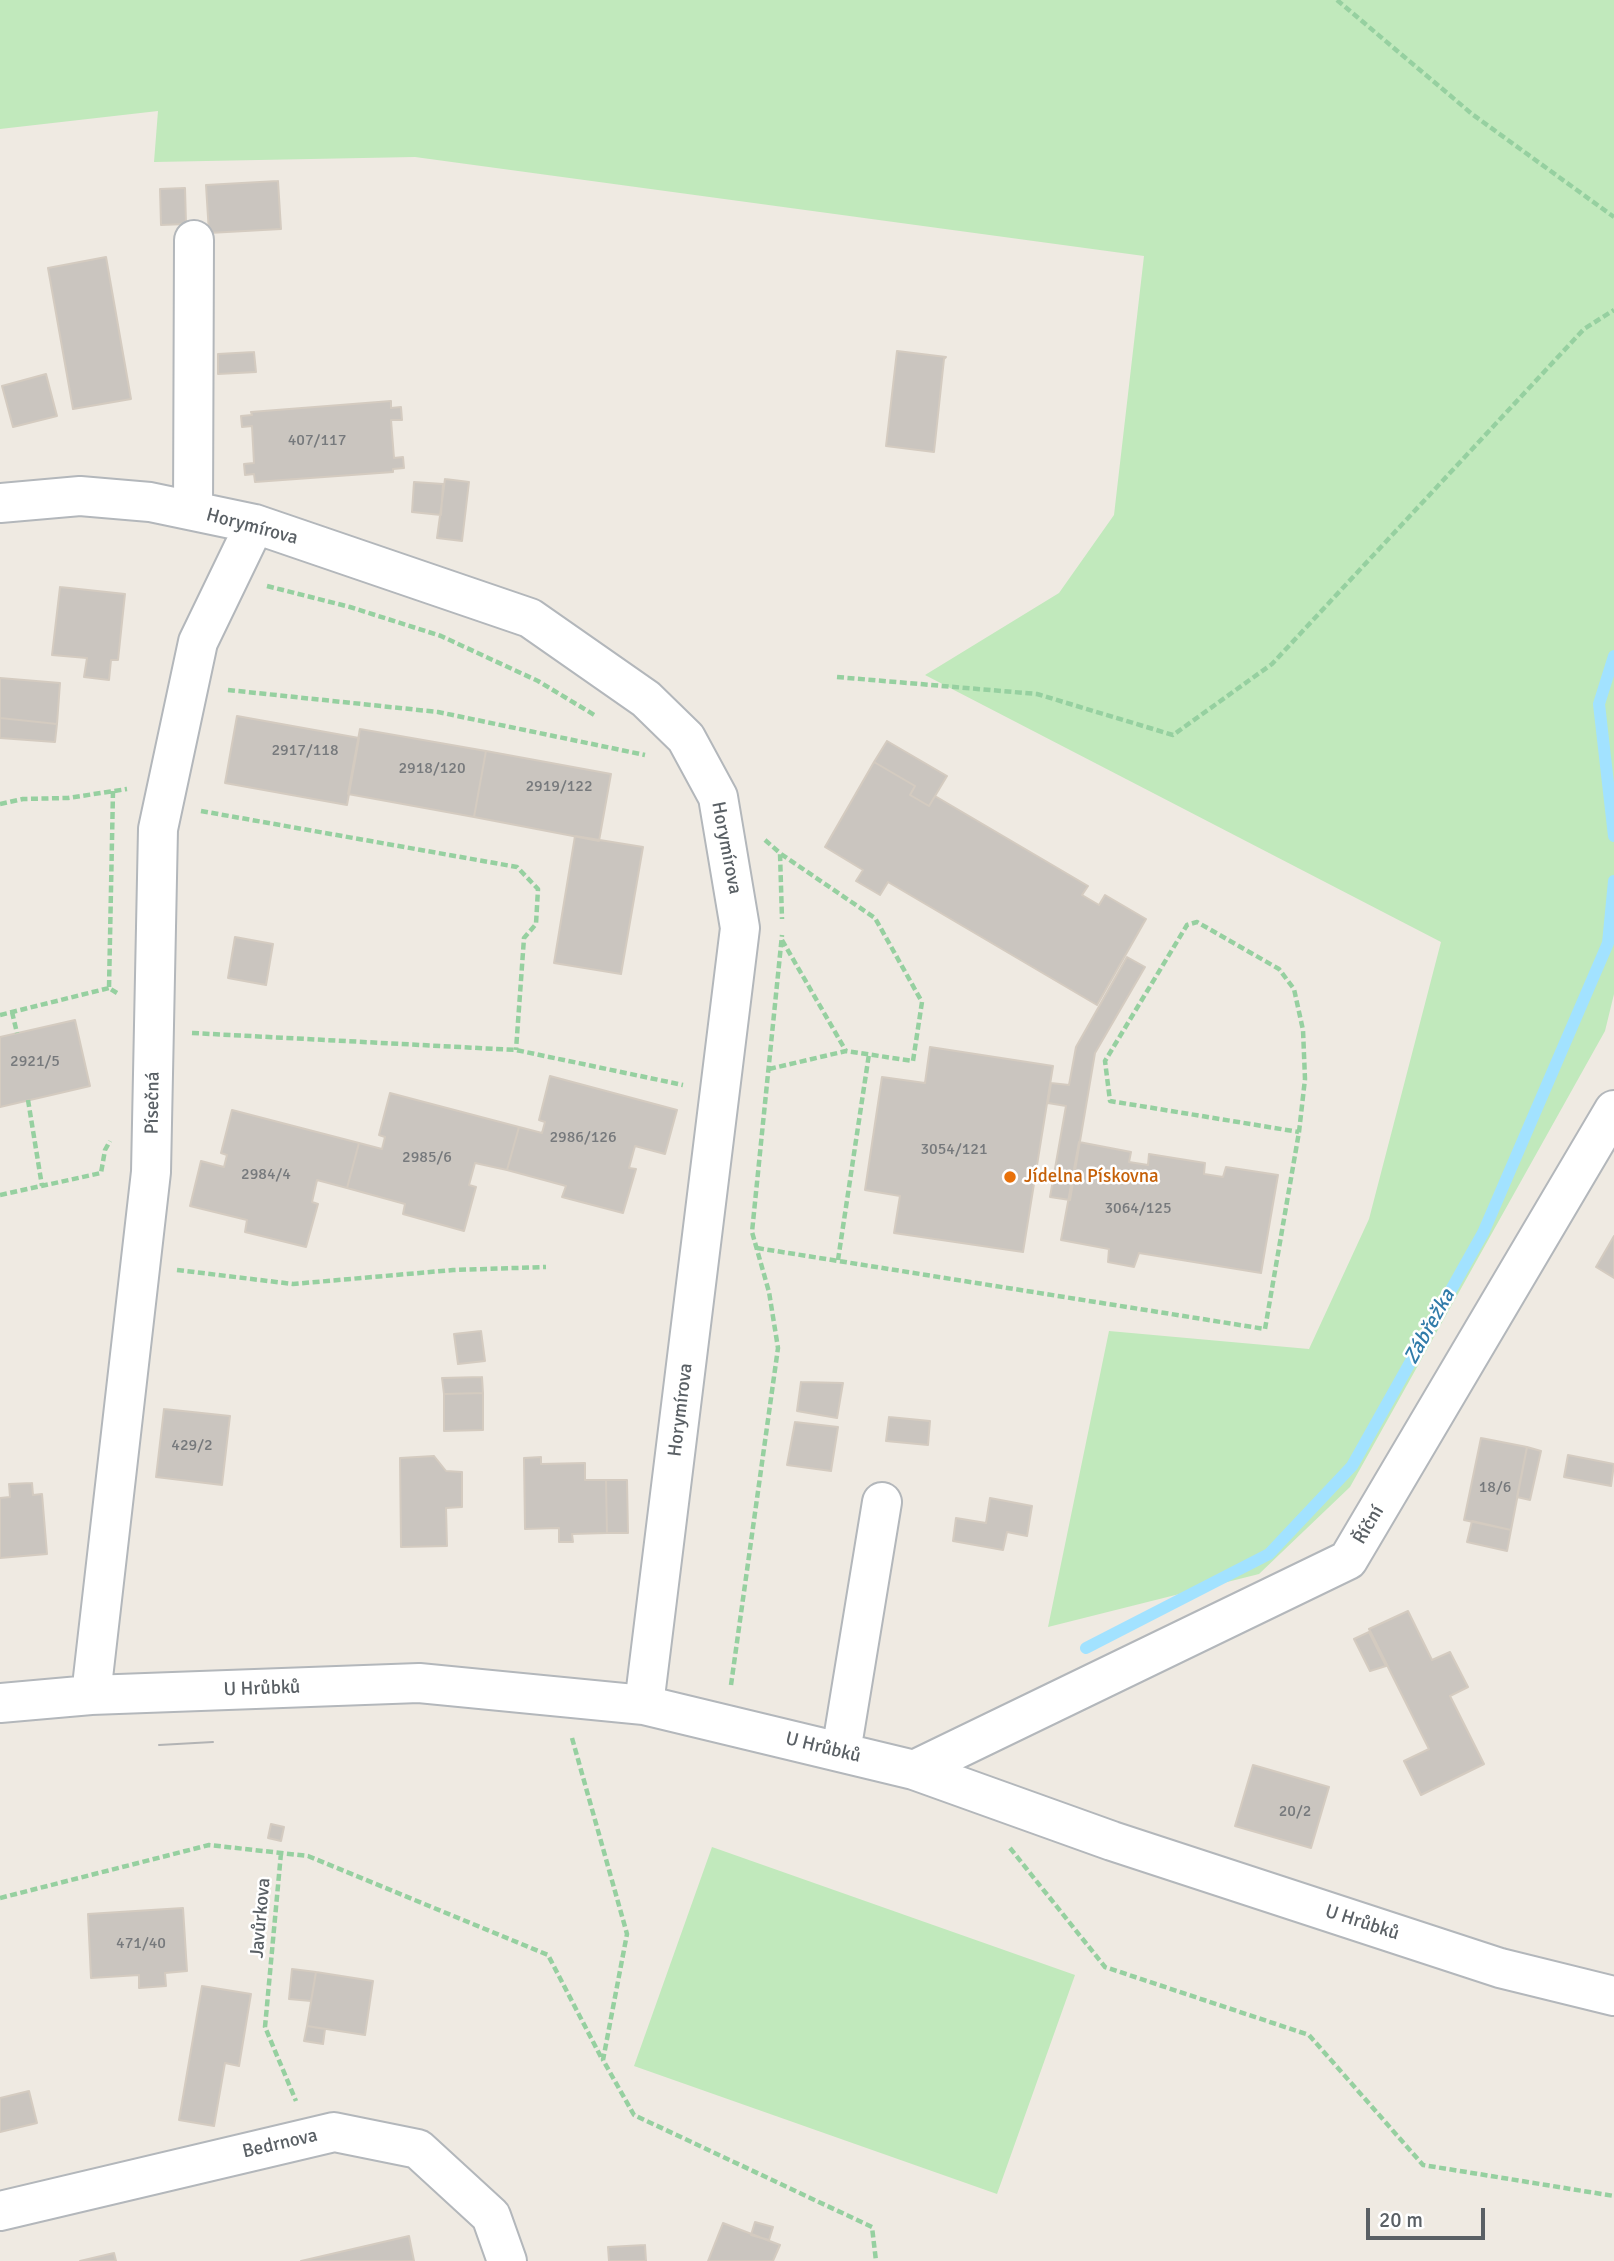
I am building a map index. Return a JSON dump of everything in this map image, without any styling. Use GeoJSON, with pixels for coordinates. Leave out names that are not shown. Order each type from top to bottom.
{"type":"FeatureCollection","features":[{"type":"Feature","properties":{"kind":"street"},"geometry":{"type":"LineString","coordinates":[[193,511],[194,240]]}},
{"type":"Feature","properties":{"kind":"street","name":"Horymírova"},"geometry":{"type":"LineString","coordinates":[[0,503],[80,496],[150,502],[255,524],[530,618],[646,699],[686,738],[718,797],[740,928],[644,1705]]}},
{"type":"Feature","properties":{"kind":"street","name":"Písečná"},"geometry":{"type":"LineString","coordinates":[[91,1695],[151,1172],[158,829],[198,642],[255,524]]}},
{"type":"Feature","properties":{"kind":"street","name":"Říční"},"geometry":{"type":"LineString","coordinates":[[914,1770],[1348,1560],[1614,1110]]}},
{"type":"Feature","properties":{"kind":"street"},"geometry":{"type":"LineString","coordinates":[[841,1752],[882,1502]]}},
{"type":"Feature","properties":{"kind":"street","name":"U Hrůbků"},"geometry":{"type":"LineString","coordinates":[[0,1703],[91,1695],[419,1683],[644,1705],[914,1770],[1112,1841],[1500,1968],[1614,1996]]}},
{"type":"Feature","properties":{"kind":"street","name":"Bedrnova"},"geometry":{"type":"LineString","coordinates":[[0,2211],[334,2132],[418,2149],[491,2216],[507,2261]]}},
{"type":"Feature","properties":{"kind":"path"},"geometry":{"type":"LineString","coordinates":[[1337,0],[1472,114],[1614,217]]}},
{"type":"Feature","properties":{"kind":"path"},"geometry":{"type":"LineString","coordinates":[[837,677],[1037,694],[1173,735],[1272,664],[1584,329],[1614,310]]}},
{"type":"Feature","properties":{"kind":"path"},"geometry":{"type":"LineString","coordinates":[[231,575],[350,607],[441,636],[538,681],[596,716]]}},
{"type":"Feature","properties":{"kind":"path"},"geometry":{"type":"LineString","coordinates":[[223,689],[438,712],[652,756],[645,749]]}},
{"type":"Feature","properties":{"kind":"path"},"geometry":{"type":"LineString","coordinates":[[0,803],[23,799],[68,798],[133,788]]}},
{"type":"Feature","properties":{"kind":"path"},"geometry":{"type":"LineString","coordinates":[[109,988],[113,791]]}},
{"type":"Feature","properties":{"kind":"path"},"geometry":{"type":"LineString","coordinates":[[199,811],[517,867],[538,889],[536,924],[524,938],[516,1050]]}},
{"type":"Feature","properties":{"kind":"path"},"geometry":{"type":"LineString","coordinates":[[762,837],[780,853],[875,918],[922,1002],[914,1061],[846,1051],[769,1069]]}},
{"type":"Feature","properties":{"kind":"path"},"geometry":{"type":"LineString","coordinates":[[725,1724],[778,1348],[769,1293],[752,1233],[782,940],[780,853]]}},
{"type":"Feature","properties":{"kind":"path"},"geometry":{"type":"LineString","coordinates":[[757,1248],[1265,1329],[1299,1132],[1305,1079],[1303,1030],[1294,989],[1279,968],[1197,922],[1187,925],[1105,1061],[1110,1101],[1299,1132]]}},
{"type":"Feature","properties":{"kind":"path"},"geometry":{"type":"LineString","coordinates":[[782,940],[846,1051]]}},
{"type":"Feature","properties":{"kind":"path"},"geometry":{"type":"LineString","coordinates":[[0,1015],[109,988],[118,994]]}},
{"type":"Feature","properties":{"kind":"path"},"geometry":{"type":"LineString","coordinates":[[12,1012],[17,1033]]}},
{"type":"Feature","properties":{"kind":"path"},"geometry":{"type":"LineString","coordinates":[[186,1033],[516,1050],[685,1085]]}},
{"type":"Feature","properties":{"kind":"path"},"geometry":{"type":"LineString","coordinates":[[838,1260],[869,1054]]}},
{"type":"Feature","properties":{"kind":"path"},"geometry":{"type":"LineString","coordinates":[[28,1100],[42,1186]]}},
{"type":"Feature","properties":{"kind":"path"},"geometry":{"type":"LineString","coordinates":[[0,1195],[101,1173],[110,1139]]}},
{"type":"Feature","properties":{"kind":"path"},"geometry":{"type":"LineString","coordinates":[[140,1266],[293,1284],[453,1270],[546,1267]]}},
{"type":"Feature","properties":{"kind":"path"},"geometry":{"type":"LineString","coordinates":[[561,1697],[627,1934],[603,2060]]}},
{"type":"Feature","properties":{"kind":"path"},"geometry":{"type":"LineString","coordinates":[[1014,1805],[1004,1839],[1105,1967],[1309,2035],[1423,2165],[1614,2196]]}},
{"type":"Feature","properties":{"kind":"path","name":"Javůrkova"},"geometry":{"type":"LineString","coordinates":[[0,1898],[209,1845],[281,1853],[265,2027],[311,2137]]}},
{"type":"Feature","properties":{"kind":"path"},"geometry":{"type":"LineString","coordinates":[[281,1853],[308,1856],[548,1955],[634,2115],[872,2227],[876,2261]]}},
{"type":"Feature","properties":{"kind":"green space"},"geometry":{"type":"Polygon","coordinates":[[[0,0],[1614,0],[1614,994],[1605,1031],[1350,1487],[1259,1574],[1048,1627],[1109,1331],[1309,1349],[1369,1219],[1441,942],[925,675],[1059,593],[1114,515],[1144,256],[415,157],[154,162],[158,111],[0,129],[0,0]]]}},
{"type":"Feature","properties":{"kind":"green space"},"geometry":{"type":"Polygon","coordinates":[[[712,1847],[1075,1975],[997,2194],[634,2066],[712,1847]]]}},
{"type":"Feature","properties":{"kind":"building"},"geometry":{"type":"Polygon","coordinates":[[[278,181],[281,229],[209,233],[206,185],[278,181]]]}},
{"type":"Feature","properties":{"kind":"building"},"geometry":{"type":"Polygon","coordinates":[[[185,188],[186,224],[161,225],[160,189],[185,188]]]}},
{"type":"Feature","properties":{"kind":"building"},"geometry":{"type":"Polygon","coordinates":[[[106,257],[131,399],[73,409],[48,268],[106,257]]]}},
{"type":"Feature","properties":{"kind":"building"},"geometry":{"type":"Polygon","coordinates":[[[897,351],[946,357],[934,452],[886,446],[897,351]]]}},
{"type":"Feature","properties":{"kind":"building"},"geometry":{"type":"Polygon","coordinates":[[[254,352],[256,372],[218,374],[218,354],[254,352]]]}},
{"type":"Feature","properties":{"kind":"building"},"geometry":{"type":"Polygon","coordinates":[[[46,374],[57,416],[13,427],[2,386],[46,374]]]}},
{"type":"Feature","properties":{"kind":"building"},"geometry":{"type":"Polygon","coordinates":[[[391,401],[391,408],[401,407],[402,420],[391,420],[394,458],[403,457],[404,468],[393,469],[393,472],[255,482],[254,474],[245,475],[244,464],[254,463],[252,426],[242,427],[241,416],[252,415],[251,412],[391,401]]]}},
{"type":"Feature","properties":{"kind":"building"},"geometry":{"type":"Polygon","coordinates":[[[445,479],[469,482],[462,541],[437,538],[445,479]]]}},
{"type":"Feature","properties":{"kind":"building"},"geometry":{"type":"Polygon","coordinates":[[[414,482],[443,484],[441,515],[412,512],[414,482]]]}},
{"type":"Feature","properties":{"kind":"building"},"geometry":{"type":"Polygon","coordinates":[[[60,587],[125,594],[118,660],[111,660],[109,680],[84,677],[87,658],[52,655],[60,587]]]}},
{"type":"Feature","properties":{"kind":"building"},"geometry":{"type":"Polygon","coordinates":[[[0,678],[60,683],[57,724],[0,718],[0,678]]]}},
{"type":"Feature","properties":{"kind":"building"},"geometry":{"type":"Polygon","coordinates":[[[237,716],[359,738],[347,805],[225,783],[237,716]]]}},
{"type":"Feature","properties":{"kind":"building"},"geometry":{"type":"Polygon","coordinates":[[[0,718],[57,724],[55,742],[0,738],[0,718]]]}},
{"type":"Feature","properties":{"kind":"building"},"geometry":{"type":"Polygon","coordinates":[[[360,729],[486,751],[474,817],[348,794],[360,729]]]}},
{"type":"Feature","properties":{"kind":"building"},"geometry":{"type":"Polygon","coordinates":[[[887,741],[947,776],[929,806],[910,795],[915,786],[874,762],[887,741]]]}},
{"type":"Feature","properties":{"kind":"building"},"geometry":{"type":"Polygon","coordinates":[[[486,751],[611,774],[599,841],[474,817],[486,751]]]}},
{"type":"Feature","properties":{"kind":"building"},"geometry":{"type":"Polygon","coordinates":[[[874,762],[915,786],[910,795],[929,806],[935,796],[1088,886],[1082,895],[1099,905],[1105,895],[1146,919],[1097,1005],[888,882],[880,895],[856,881],[863,870],[825,847],[874,762]]]}},
{"type":"Feature","properties":{"kind":"building"},"geometry":{"type":"Polygon","coordinates":[[[575,836],[643,847],[621,974],[554,963],[575,836]]]}},
{"type":"Feature","properties":{"kind":"building"},"geometry":{"type":"Polygon","coordinates":[[[235,937],[273,944],[266,985],[228,978],[235,937]]]}},
{"type":"Feature","properties":{"kind":"building"},"geometry":{"type":"Polygon","coordinates":[[[1127,957],[1145,967],[1095,1053],[1070,1200],[1050,1197],[1066,1106],[1048,1103],[1051,1083],[1069,1085],[1076,1047],[1127,957]]]}},
{"type":"Feature","properties":{"kind":"building"},"geometry":{"type":"Polygon","coordinates":[[[75,1020],[90,1086],[0,1107],[0,1037],[75,1020]]]}},
{"type":"Feature","properties":{"kind":"building"},"geometry":{"type":"Polygon","coordinates":[[[930,1047],[1053,1066],[1023,1252],[894,1233],[900,1196],[865,1190],[882,1077],[925,1083],[930,1047]]]}},
{"type":"Feature","properties":{"kind":"building"},"geometry":{"type":"Polygon","coordinates":[[[550,1076],[677,1110],[665,1154],[635,1146],[629,1168],[636,1169],[623,1213],[562,1197],[566,1186],[507,1170],[519,1127],[542,1133],[545,1122],[539,1120],[550,1076]]]}},
{"type":"Feature","properties":{"kind":"building"},"geometry":{"type":"Polygon","coordinates":[[[390,1093],[519,1127],[507,1170],[475,1163],[469,1185],[476,1187],[464,1231],[403,1214],[405,1204],[347,1188],[359,1143],[382,1149],[385,1137],[379,1135],[390,1093]]]}},
{"type":"Feature","properties":{"kind":"building"},"geometry":{"type":"Polygon","coordinates":[[[232,1110],[359,1143],[347,1188],[317,1180],[312,1202],[318,1204],[306,1247],[245,1232],[247,1220],[190,1206],[201,1161],[224,1167],[227,1155],[221,1153],[232,1110]]]}},
{"type":"Feature","properties":{"kind":"building"},"geometry":{"type":"Polygon","coordinates":[[[1079,1142],[1131,1152],[1129,1162],[1148,1165],[1149,1154],[1205,1163],[1204,1174],[1223,1177],[1226,1167],[1278,1175],[1261,1273],[1139,1253],[1134,1267],[1108,1262],[1109,1249],[1061,1240],[1079,1142]]]}},
{"type":"Feature","properties":{"kind":"building"},"geometry":{"type":"Polygon","coordinates":[[[1614,1236],[1614,1278],[1596,1267],[1614,1236]]]}},
{"type":"Feature","properties":{"kind":"building"},"geometry":{"type":"Polygon","coordinates":[[[481,1331],[485,1361],[458,1364],[454,1334],[481,1331]]]}},
{"type":"Feature","properties":{"kind":"building"},"geometry":{"type":"Polygon","coordinates":[[[482,1377],[483,1393],[444,1394],[442,1378],[482,1377]]]}},
{"type":"Feature","properties":{"kind":"building"},"geometry":{"type":"Polygon","coordinates":[[[801,1382],[843,1383],[837,1418],[797,1411],[801,1382]]]}},
{"type":"Feature","properties":{"kind":"building"},"geometry":{"type":"Polygon","coordinates":[[[483,1393],[483,1430],[444,1431],[444,1394],[483,1393]]]}},
{"type":"Feature","properties":{"kind":"building"},"geometry":{"type":"Polygon","coordinates":[[[164,1409],[230,1416],[222,1485],[156,1477],[164,1409]]]}},
{"type":"Feature","properties":{"kind":"building"},"geometry":{"type":"Polygon","coordinates":[[[889,1417],[930,1421],[928,1445],[886,1441],[889,1417]]]}},
{"type":"Feature","properties":{"kind":"building"},"geometry":{"type":"Polygon","coordinates":[[[795,1422],[838,1427],[831,1471],[787,1465],[795,1422]]]}},
{"type":"Feature","properties":{"kind":"building"},"geometry":{"type":"Polygon","coordinates":[[[1481,1438],[1527,1447],[1511,1530],[1464,1520],[1481,1438]]]}},
{"type":"Feature","properties":{"kind":"building"},"geometry":{"type":"Polygon","coordinates":[[[1527,1447],[1541,1451],[1530,1500],[1517,1497],[1527,1447]]]}},
{"type":"Feature","properties":{"kind":"building"},"geometry":{"type":"Polygon","coordinates":[[[1568,1455],[1614,1464],[1611,1486],[1564,1477],[1568,1455]]]}},
{"type":"Feature","properties":{"kind":"building"},"geometry":{"type":"Polygon","coordinates":[[[434,1456],[446,1471],[462,1472],[462,1507],[446,1508],[447,1546],[401,1547],[400,1458],[434,1456]]]}},
{"type":"Feature","properties":{"kind":"building"},"geometry":{"type":"Polygon","coordinates":[[[541,1457],[541,1464],[585,1463],[585,1480],[606,1480],[607,1533],[572,1534],[573,1542],[559,1542],[559,1528],[525,1529],[524,1458],[541,1457]]]}},
{"type":"Feature","properties":{"kind":"building"},"geometry":{"type":"Polygon","coordinates":[[[606,1480],[627,1480],[628,1533],[607,1533],[606,1480]]]}},
{"type":"Feature","properties":{"kind":"building"},"geometry":{"type":"Polygon","coordinates":[[[32,1483],[33,1495],[42,1494],[47,1554],[0,1558],[0,1498],[10,1497],[9,1484],[32,1483]]]}},
{"type":"Feature","properties":{"kind":"building"},"geometry":{"type":"Polygon","coordinates":[[[990,1498],[1032,1506],[1027,1536],[1007,1532],[1003,1550],[953,1541],[956,1518],[986,1523],[990,1498]]]}},
{"type":"Feature","properties":{"kind":"building"},"geometry":{"type":"Polygon","coordinates":[[[1472,1521],[1511,1530],[1507,1551],[1467,1542],[1472,1521]]]}},
{"type":"Feature","properties":{"kind":"building"},"geometry":{"type":"Polygon","coordinates":[[[1408,1611],[1432,1660],[1450,1652],[1468,1687],[1450,1696],[1484,1764],[1421,1795],[1404,1761],[1429,1749],[1369,1629],[1408,1611]]]}},
{"type":"Feature","properties":{"kind":"building"},"geometry":{"type":"Polygon","coordinates":[[[1369,1632],[1386,1666],[1370,1671],[1354,1639],[1369,1632]]]}},
{"type":"Feature","properties":{"kind":"building"},"geometry":{"type":"Polygon","coordinates":[[[1253,1765],[1329,1787],[1311,1848],[1235,1826],[1253,1765]]]}},
{"type":"Feature","properties":{"kind":"building"},"geometry":{"type":"Polygon","coordinates":[[[271,1824],[284,1827],[281,1841],[268,1838],[271,1824]]]}},
{"type":"Feature","properties":{"kind":"building"},"geometry":{"type":"Polygon","coordinates":[[[183,1908],[187,1971],[165,1973],[166,1986],[139,1988],[139,1975],[91,1978],[88,1914],[183,1908]]]}},
{"type":"Feature","properties":{"kind":"building"},"geometry":{"type":"Polygon","coordinates":[[[292,1969],[316,1972],[311,2001],[289,1999],[292,1969]]]}},
{"type":"Feature","properties":{"kind":"building"},"geometry":{"type":"Polygon","coordinates":[[[316,1972],[373,1981],[365,2035],[307,2026],[316,1972]]]}},
{"type":"Feature","properties":{"kind":"building"},"geometry":{"type":"Polygon","coordinates":[[[202,1986],[251,1994],[239,2066],[225,2063],[214,2126],[179,2120],[202,1986]]]}},
{"type":"Feature","properties":{"kind":"building"},"geometry":{"type":"Polygon","coordinates":[[[307,2026],[325,2029],[323,2044],[304,2041],[307,2026]]]}},
{"type":"Feature","properties":{"kind":"building"},"geometry":{"type":"Polygon","coordinates":[[[29,2091],[37,2123],[0,2132],[0,2098],[29,2091]]]}},
{"type":"Feature","properties":{"kind":"building"},"geometry":{"type":"Polygon","coordinates":[[[755,2222],[773,2227],[769,2240],[751,2235],[755,2222]]]}},
{"type":"Feature","properties":{"kind":"building"},"geometry":{"type":"Polygon","coordinates":[[[723,2223],[780,2245],[773,2261],[708,2261],[723,2223]]]}},
{"type":"Feature","properties":{"kind":"building"},"geometry":{"type":"Polygon","coordinates":[[[409,2236],[414,2261],[301,2261],[409,2236]]]}},
{"type":"Feature","properties":{"kind":"building"},"geometry":{"type":"Polygon","coordinates":[[[645,2245],[646,2261],[609,2261],[608,2247],[645,2245]]]}},
{"type":"Feature","properties":{"kind":"building"},"geometry":{"type":"Polygon","coordinates":[[[114,2253],[116,2261],[80,2261],[114,2253]]]}},
{"type":"Feature","properties":{"kind":"waterway","name":"Zábřežka"},"geometry":{"type":"LineString","coordinates":[[1614,656],[1599,704],[1614,836]]}},
{"type":"Feature","properties":{"kind":"waterway","name":"Zábřežka"},"geometry":{"type":"LineString","coordinates":[[1086,1648],[1269,1554],[1352,1466],[1483,1233],[1608,943],[1614,881]]}},
{"type":"Feature","properties":{"kind":"tram line"},"geometry":{"type":"LineString","coordinates":[[159,1745],[213,1742]]}},
{"type":"Feature","properties":{"kind":"place","name":"Jídelna Pískovna"},"geometry":{"type":"Point","coordinates":[1010,1177]}}]}
